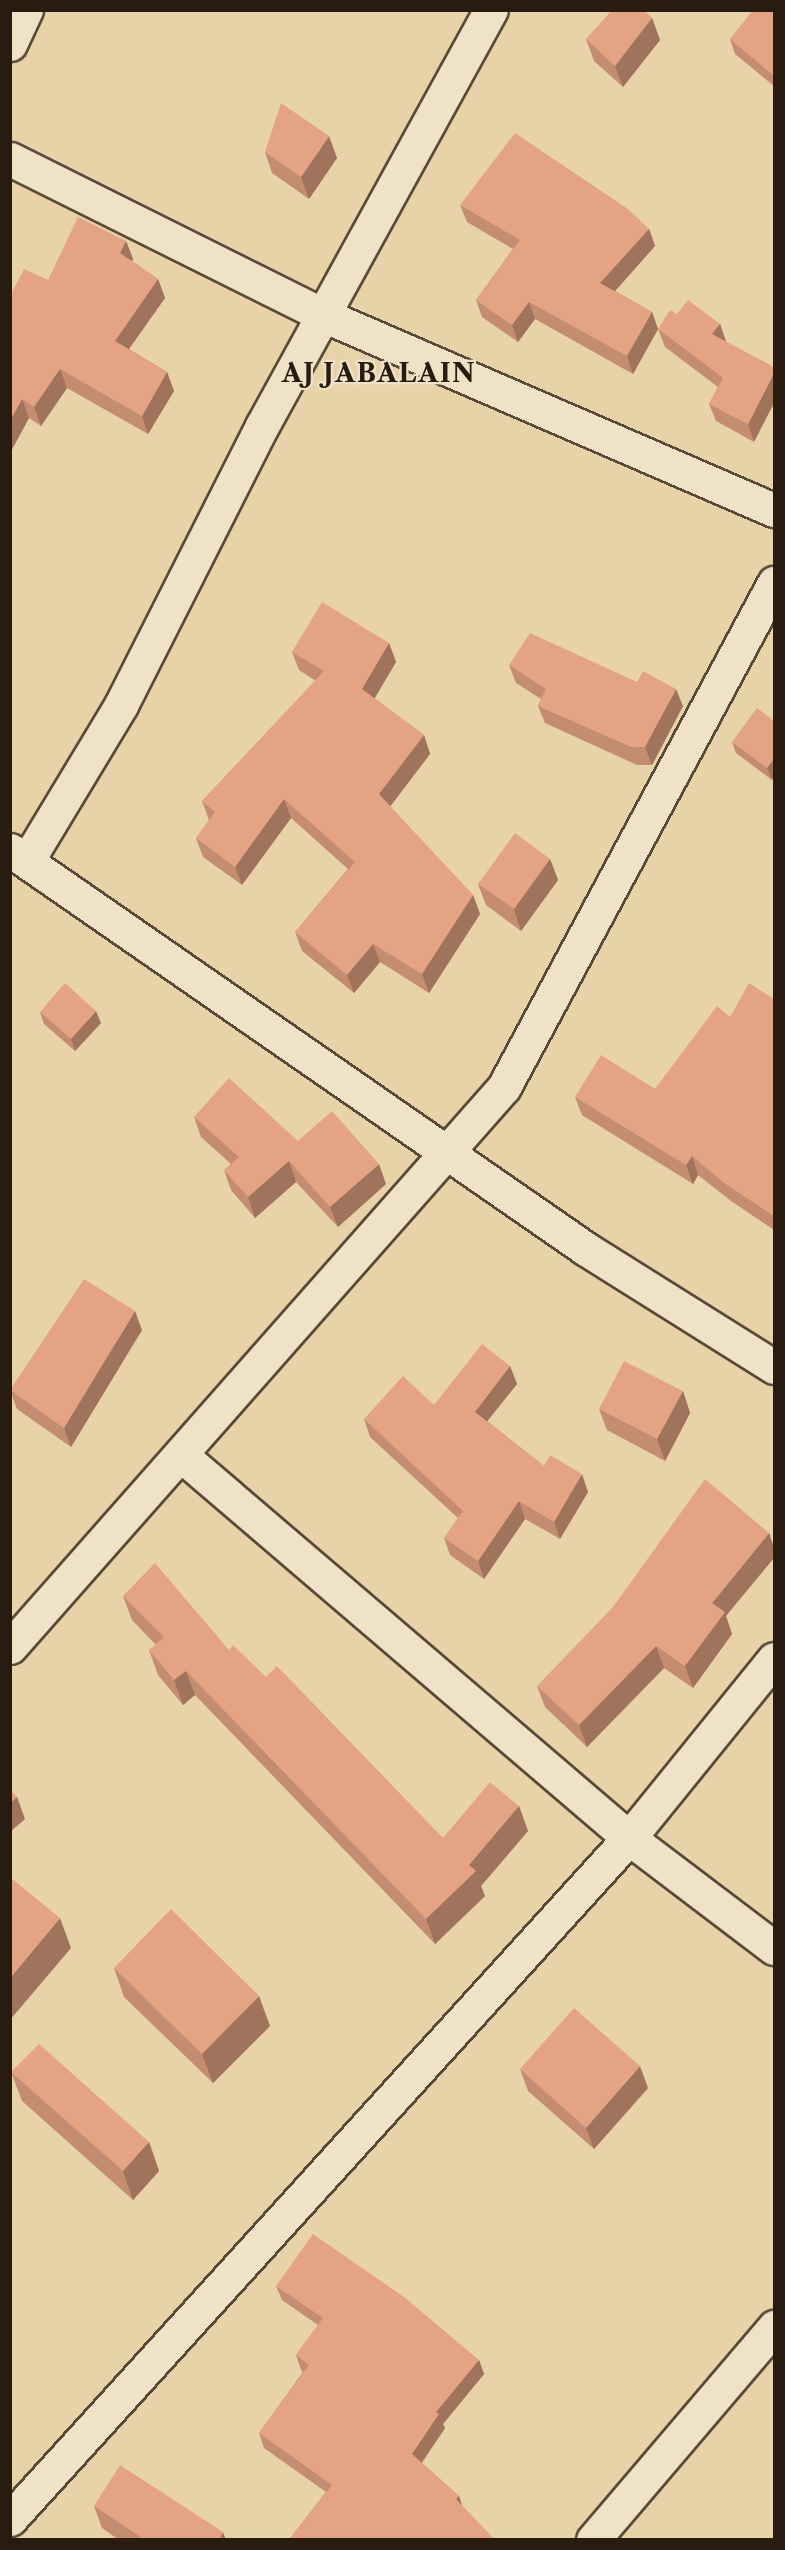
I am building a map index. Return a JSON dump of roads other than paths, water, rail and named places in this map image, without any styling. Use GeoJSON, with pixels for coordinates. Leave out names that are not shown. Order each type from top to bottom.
{"type":"FeatureCollection","features":[{"type":"Feature","properties":{"kind":"street"},"geometry":{"type":"LineString","coordinates":[[10,44],[26,10]]}},
{"type":"Feature","properties":{"kind":"street"},"geometry":{"type":"LineString","coordinates":[[491,10],[262,426],[121,705],[19,856],[586,1249],[774,1367]]}},
{"type":"Feature","properties":{"kind":"street"},"geometry":{"type":"LineString","coordinates":[[10,159],[323,315],[774,510]]}},
{"type":"Feature","properties":{"kind":"street"},"geometry":{"type":"LineString","coordinates":[[10,1647],[504,1087],[774,583]]}},
{"type":"Feature","properties":{"kind":"street"},"geometry":{"type":"LineString","coordinates":[[181,1455],[629,1838],[774,1948]]}},
{"type":"Feature","properties":{"kind":"street"},"geometry":{"type":"LineString","coordinates":[[12,2511],[629,1838],[774,1659]]}},
{"type":"Feature","properties":{"kind":"street"},"geometry":{"type":"LineString","coordinates":[[593,2540],[774,2327]]}},
{"type":"Feature","properties":{"kind":"district","name":"AJ JABALAIN"},"geometry":{"type":"Point","coordinates":[379,374]}}]}
